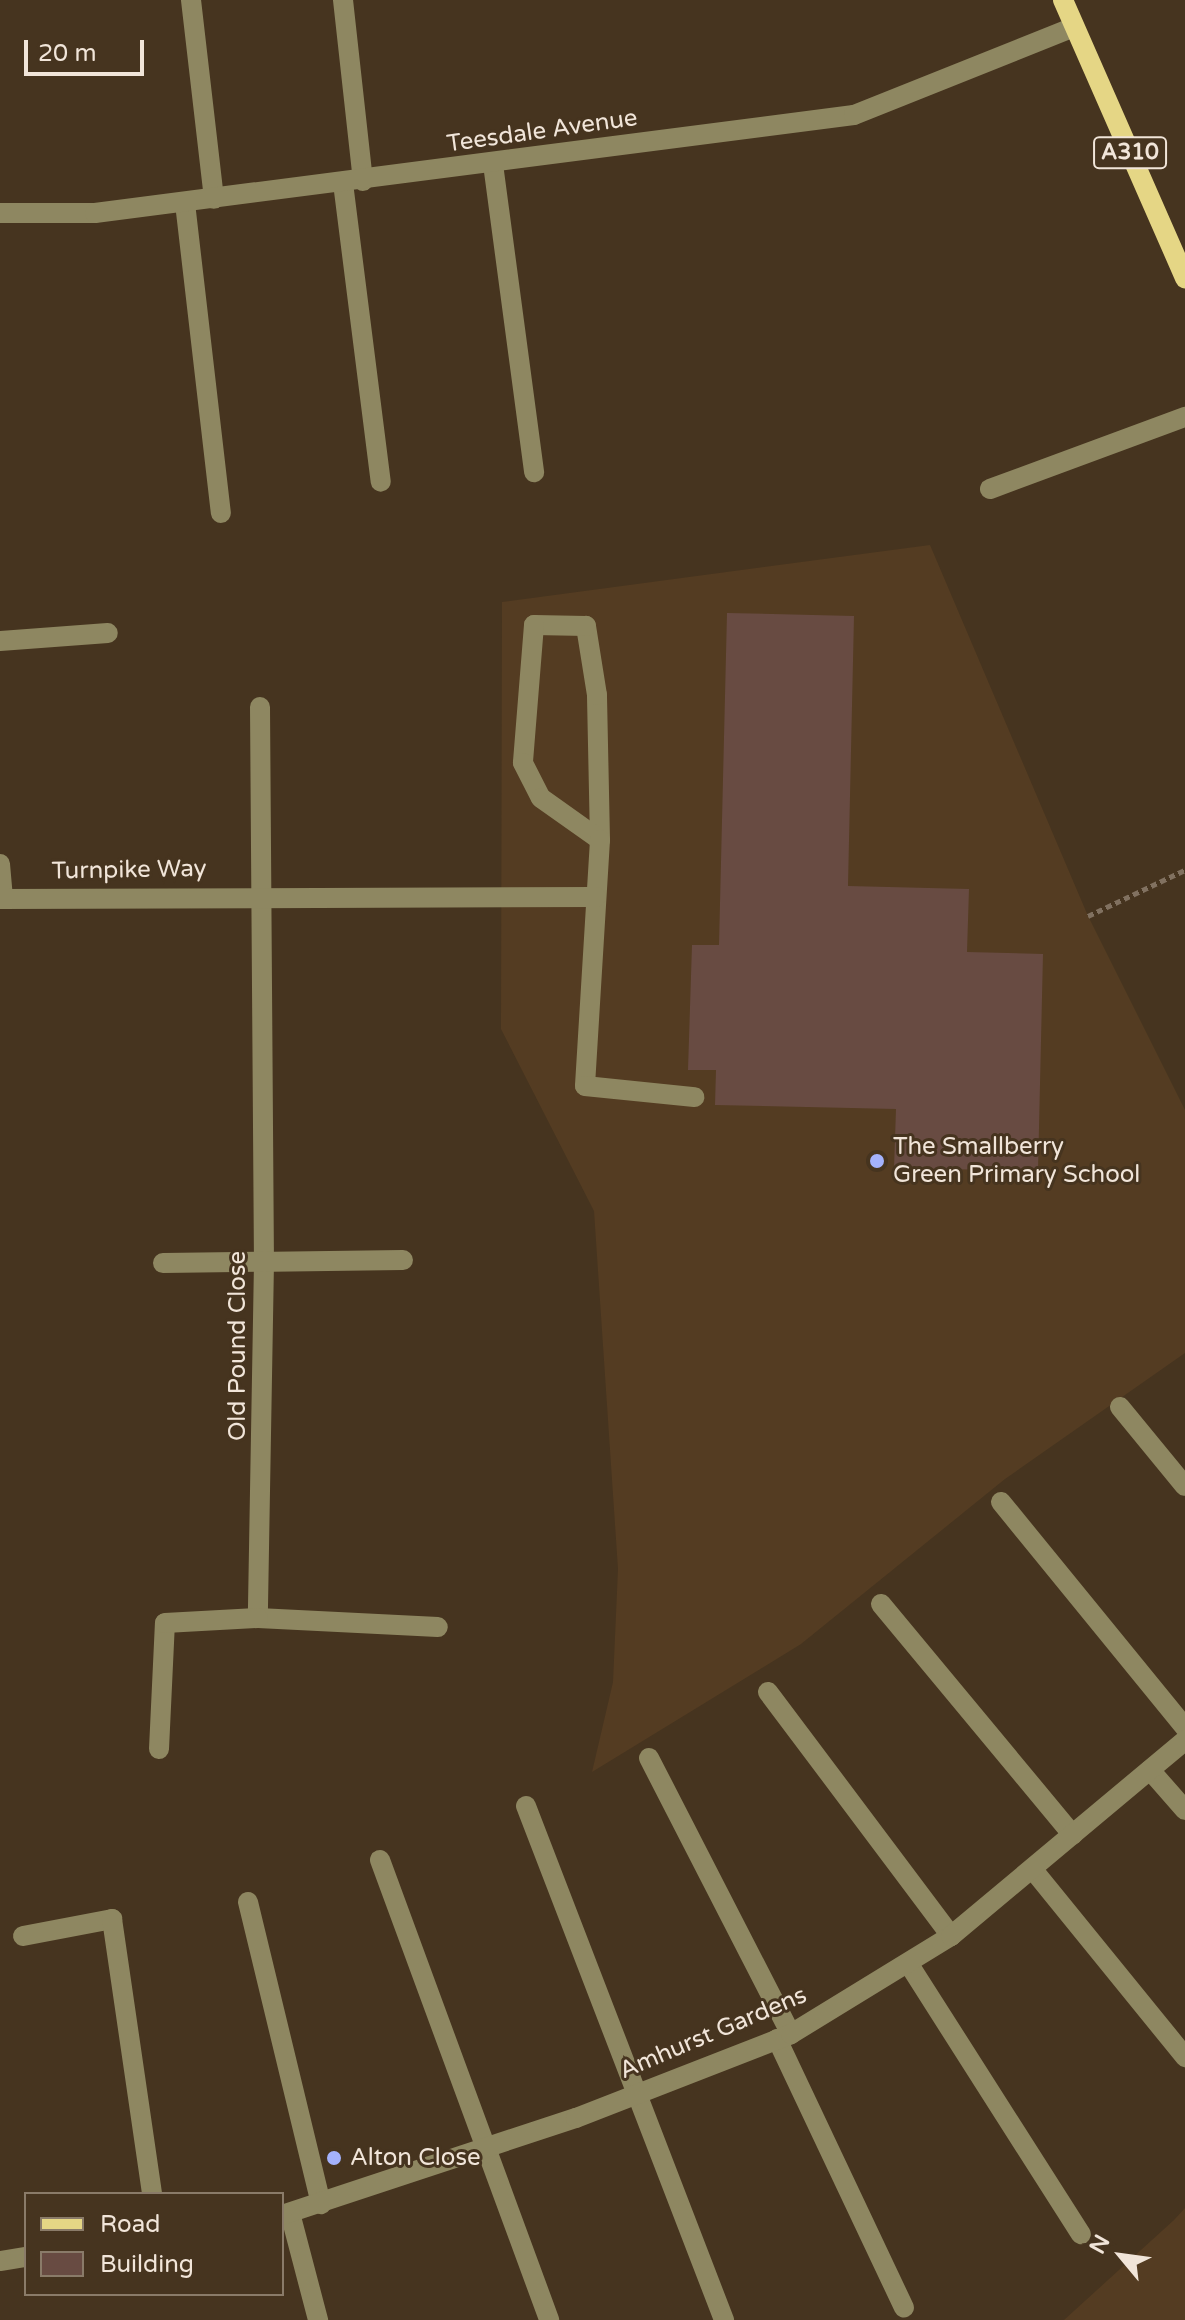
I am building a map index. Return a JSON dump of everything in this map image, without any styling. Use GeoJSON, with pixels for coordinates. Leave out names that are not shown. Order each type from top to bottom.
{"type":"FeatureCollection","features":[{"type":"Feature","properties":{"kind":"main road","name":"A310"},"geometry":{"type":"LineString","coordinates":[[1063,0],[1185,278]]}},
{"type":"Feature","properties":{"kind":"street"},"geometry":{"type":"LineString","coordinates":[[191,0],[214,199]]}},
{"type":"Feature","properties":{"kind":"street"},"geometry":{"type":"LineString","coordinates":[[343,0],[353,182],[381,482]]}},
{"type":"Feature","properties":{"kind":"street","name":"Teesdale Avenue"},"geometry":{"type":"LineString","coordinates":[[0,213],[185,203],[854,115],[1074,27]]}},
{"type":"Feature","properties":{"kind":"street"},"geometry":{"type":"LineString","coordinates":[[493,164],[534,472]]}},
{"type":"Feature","properties":{"kind":"street"},"geometry":{"type":"LineString","coordinates":[[185,203],[221,513]]}},
{"type":"Feature","properties":{"kind":"street"},"geometry":{"type":"LineString","coordinates":[[990,489],[1185,417]]}},
{"type":"Feature","properties":{"kind":"street"},"geometry":{"type":"LineString","coordinates":[[600,840],[541,798],[523,763],[534,625],[586,626],[597,695],[600,840],[585,1086],[694,1097]]}},
{"type":"Feature","properties":{"kind":"street"},"geometry":{"type":"LineString","coordinates":[[0,641],[108,633]]}},
{"type":"Feature","properties":{"kind":"street"},"geometry":{"type":"LineString","coordinates":[[259,893],[260,707]]}},
{"type":"Feature","properties":{"kind":"street"},"geometry":{"type":"LineString","coordinates":[[0,864],[2,899]]}},
{"type":"Feature","properties":{"kind":"street","name":"Turnpike Way"},"geometry":{"type":"LineString","coordinates":[[2,899],[259,893],[496,899],[596,897]]}},
{"type":"Feature","properties":{"kind":"street","name":"Old Pound Close"},"geometry":{"type":"LineString","coordinates":[[258,1618],[264,1262],[259,893]]}},
{"type":"Feature","properties":{"kind":"street"},"geometry":{"type":"LineString","coordinates":[[163,1263],[403,1260]]}},
{"type":"Feature","properties":{"kind":"street"},"geometry":{"type":"LineString","coordinates":[[1120,1407],[1185,1486]]}},
{"type":"Feature","properties":{"kind":"street"},"geometry":{"type":"LineString","coordinates":[[1001,1502],[1185,1728]]}},
{"type":"Feature","properties":{"kind":"street"},"geometry":{"type":"LineString","coordinates":[[881,1604],[1073,1835]]}},
{"type":"Feature","properties":{"kind":"street"},"geometry":{"type":"LineString","coordinates":[[159,1749],[165,1623],[258,1618],[438,1627]]}},
{"type":"Feature","properties":{"kind":"street"},"geometry":{"type":"LineString","coordinates":[[768,1692],[951,1936]]}},
{"type":"Feature","properties":{"kind":"street","name":"Amhurst Gardens"},"geometry":{"type":"LineString","coordinates":[[286,2214],[485,2149],[784,2037],[910,1966],[951,1936],[1034,1871],[1185,1740]]}},
{"type":"Feature","properties":{"kind":"street"},"geometry":{"type":"LineString","coordinates":[[649,1758],[784,2037],[904,2308]]}},
{"type":"Feature","properties":{"kind":"street"},"geometry":{"type":"LineString","coordinates":[[1150,1770],[1185,1810]]}},
{"type":"Feature","properties":{"kind":"street"},"geometry":{"type":"LineString","coordinates":[[526,1806],[724,2320]]}},
{"type":"Feature","properties":{"kind":"street"},"geometry":{"type":"LineString","coordinates":[[380,1860],[549,2320]]}},
{"type":"Feature","properties":{"kind":"street"},"geometry":{"type":"LineString","coordinates":[[1034,1871],[1185,2057]]}},
{"type":"Feature","properties":{"kind":"street"},"geometry":{"type":"LineString","coordinates":[[248,1902],[321,2204]]}},
{"type":"Feature","properties":{"kind":"street"},"geometry":{"type":"LineString","coordinates":[[23,1936],[112,1919],[152,2192]]}},
{"type":"Feature","properties":{"kind":"street"},"geometry":{"type":"LineString","coordinates":[[910,1966],[1081,2234]]}},
{"type":"Feature","properties":{"kind":"street"},"geometry":{"type":"LineString","coordinates":[[286,2214],[318,2320]]}},
{"type":"Feature","properties":{"kind":"street"},"geometry":{"type":"LineString","coordinates":[[0,2261],[24,2257]]}},
{"type":"Feature","properties":{"kind":"path"},"geometry":{"type":"LineString","coordinates":[[1088,916],[1185,870]]}},
{"type":"Feature","properties":{"kind":"shaded area","name":"The Smallberry Green Primary School"},"geometry":{"type":"Polygon","coordinates":[[[930,545],[1088,916],[1185,1110],[1185,1353],[1005,1479],[801,1644],[592,1772],[613,1682],[618,1569],[594,1211],[501,1029],[502,602],[930,545]]]}},
{"type":"Feature","properties":{"kind":"shaded area"},"geometry":{"type":"Polygon","coordinates":[[[1185,2208],[1185,2320],[1064,2320],[1174,2220],[1185,2208]]]}},
{"type":"Feature","properties":{"kind":"building"},"geometry":{"type":"Polygon","coordinates":[[[727,613],[854,616],[848,886],[969,889],[967,952],[1043,954],[1038,1171],[894,1168],[896,1109],[715,1105],[716,1070],[688,1070],[692,945],[719,945],[727,613]]]}},
{"type":"Feature","properties":{"kind":"place","name":"The Smallberry Green Primary School"},"geometry":{"type":"Point","coordinates":[877,1161]}},
{"type":"Feature","properties":{"kind":"place","name":"Alton Close"},"geometry":{"type":"Point","coordinates":[334,2158]}}]}
